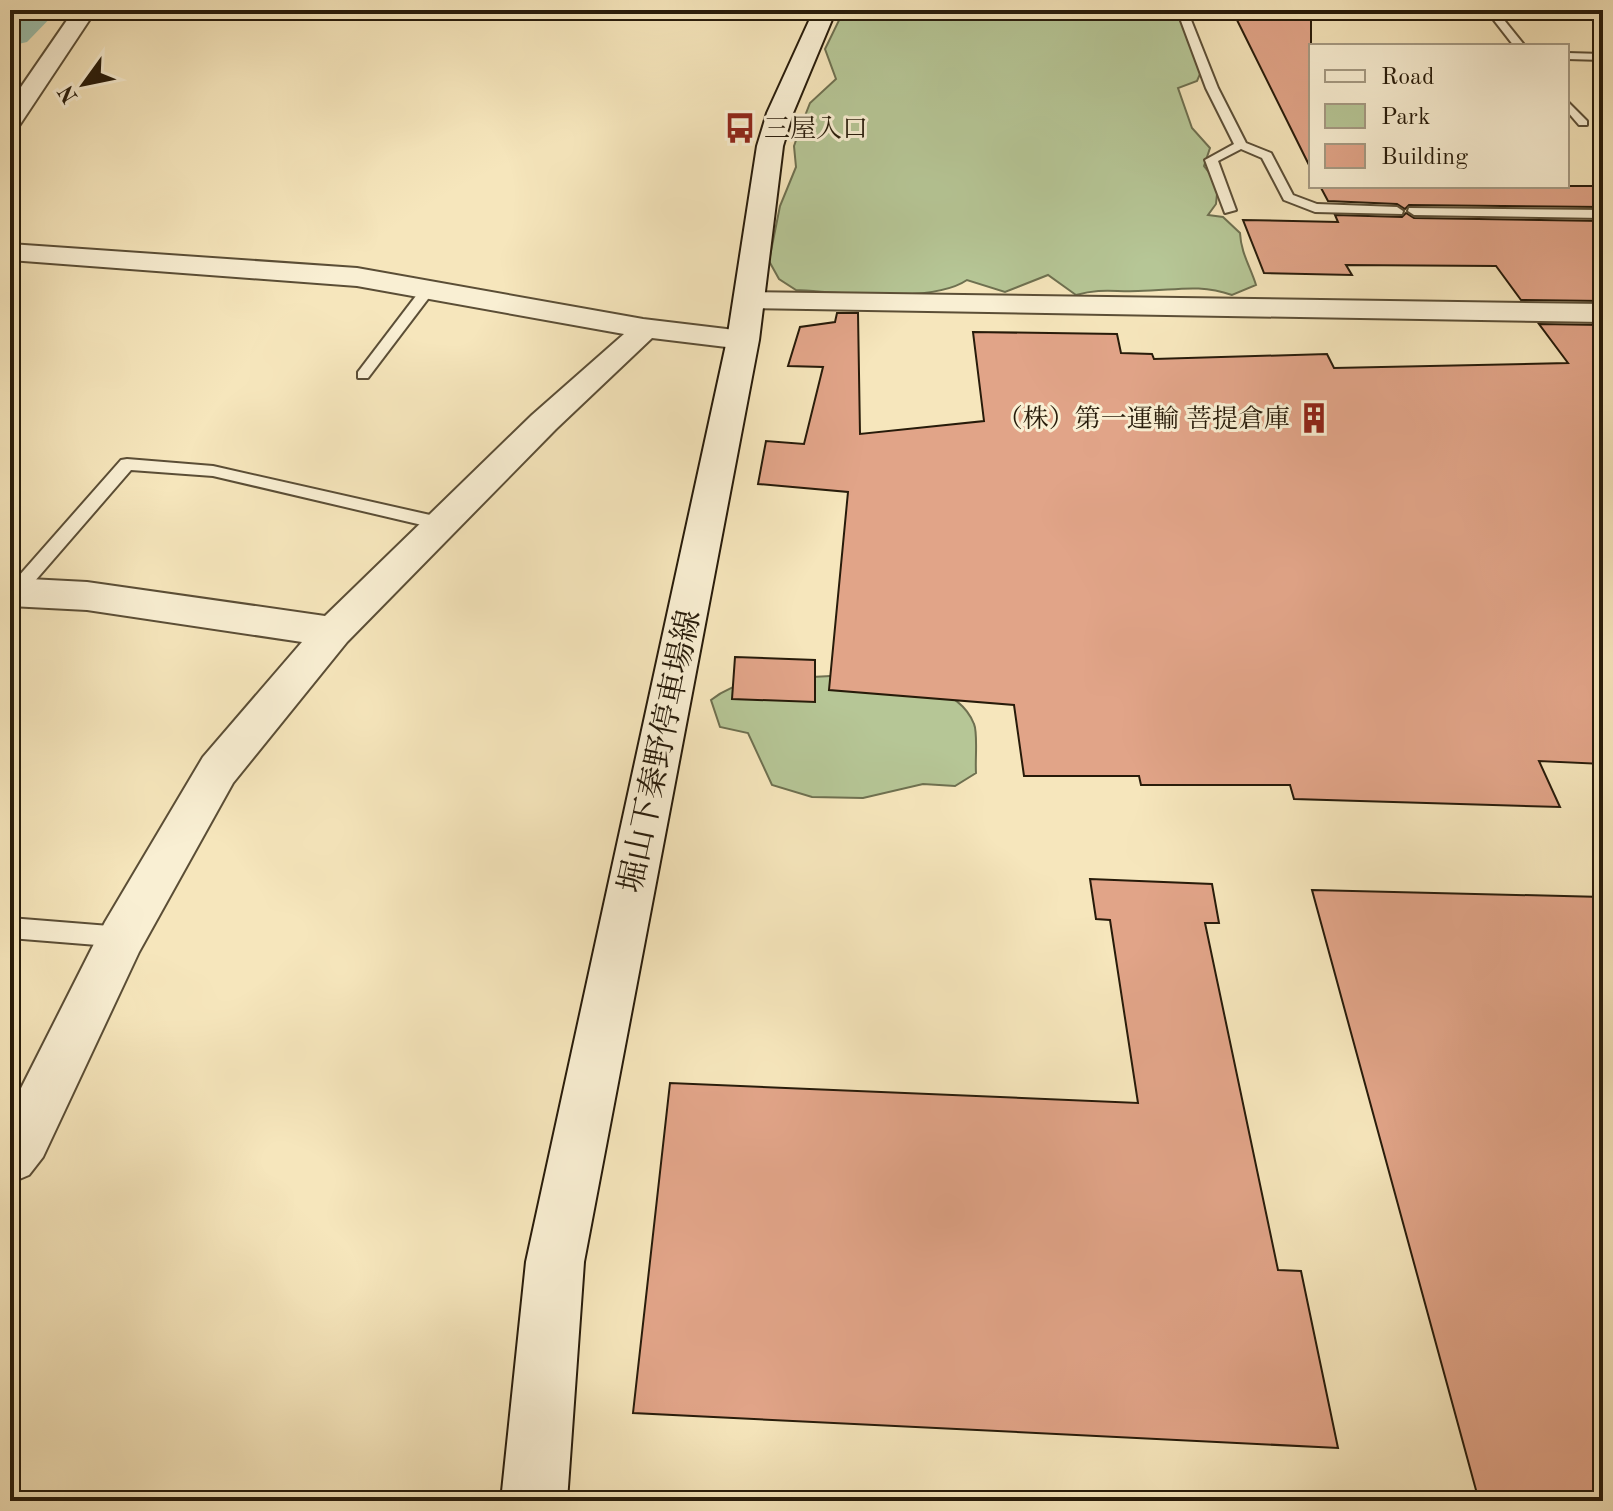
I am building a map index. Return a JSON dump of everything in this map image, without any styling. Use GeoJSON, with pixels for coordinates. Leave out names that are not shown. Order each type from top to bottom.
{"type":"FeatureCollection","features":[{"type":"Feature","properties":{"kind":"main road","name":"堀山下秦野停車場線"},"geometry":{"type":"LineString","coordinates":[[534,1501],[555,1262],[746,320],[759,205],[770,146],[780,113],[825,10]]}},
{"type":"Feature","properties":{"kind":"main road"},"geometry":{"type":"LineString","coordinates":[[746,320],[1603,313]]}},
{"type":"Feature","properties":{"kind":"street"},"geometry":{"type":"LineString","coordinates":[[10,121],[85,10]]}},
{"type":"Feature","properties":{"kind":"street"},"geometry":{"type":"LineString","coordinates":[[10,252],[357,277],[643,328],[746,320]]}},
{"type":"Feature","properties":{"kind":"street"},"geometry":{"type":"LineString","coordinates":[[10,1156],[24,1138],[122,937],[218,770],[333,632],[439,523],[544,422],[634,342],[643,328]]}},
{"type":"Feature","properties":{"kind":"street"},"geometry":{"type":"LineString","coordinates":[[13,592],[87,596],[333,632]]}},
{"type":"Feature","properties":{"kind":"lane"},"geometry":{"type":"LineString","coordinates":[[1182,10],[1212,88],[1241,145],[1267,156],[1288,197],[1301,205],[1331,210],[1397,211]]}},
{"type":"Feature","properties":{"kind":"lane"},"geometry":{"type":"LineString","coordinates":[[1491,10],[1518,44]]}},
{"type":"Feature","properties":{"kind":"lane"},"geometry":{"type":"LineString","coordinates":[[1569,56],[1603,57]]}},
{"type":"Feature","properties":{"kind":"lane"},"geometry":{"type":"LineString","coordinates":[[1569,106],[1583,123]]}},
{"type":"Feature","properties":{"kind":"lane"},"geometry":{"type":"LineString","coordinates":[[1230,210],[1211,160],[1241,145]]}},
{"type":"Feature","properties":{"kind":"lane"},"geometry":{"type":"LineString","coordinates":[[1414,211],[1603,214]]}},
{"type":"Feature","properties":{"kind":"lane"},"geometry":{"type":"LineString","coordinates":[[363,375],[427,291]]}},
{"type":"Feature","properties":{"kind":"lane"},"geometry":{"type":"LineString","coordinates":[[13,592],[127,464],[213,471],[439,523]]}},
{"type":"Feature","properties":{"kind":"lane"},"geometry":{"type":"LineString","coordinates":[[10,928],[122,937]]}},
{"type":"Feature","properties":{"kind":"green space"},"geometry":{"type":"Polygon","coordinates":[[[844,10],[1187,10],[1204,65],[1197,81],[1178,88],[1192,128],[1210,148],[1204,166],[1218,184],[1216,204],[1208,215],[1223,217],[1240,233],[1256,285],[1232,295],[1196,288],[1100,291],[1076,295],[1048,275],[1005,292],[967,280],[932,292],[884,295],[796,290],[779,279],[769,261],[780,206],[796,167],[794,146],[810,103],[836,79],[825,49],[844,10]]]}},
{"type":"Feature","properties":{"kind":"green space"},"geometry":{"type":"Polygon","coordinates":[[[841,675],[916,684],[935,689],[951,698],[965,709],[974,724],[976,773],[955,786],[923,784],[863,798],[812,797],[772,785],[748,733],[720,727],[711,700],[725,691],[756,681],[841,675]]]}},
{"type":"Feature","properties":{"kind":"building"},"geometry":{"type":"Polygon","coordinates":[[[1232,10],[1311,10],[1309,165],[1232,10]]]}},
{"type":"Feature","properties":{"kind":"building"},"geometry":{"type":"Polygon","coordinates":[[[1603,186],[1603,207],[1409,205],[1405,209],[1397,204],[1328,201],[1321,188],[1603,186]]]}},
{"type":"Feature","properties":{"kind":"building"},"geometry":{"type":"Polygon","coordinates":[[[1406,213],[1414,218],[1603,221],[1603,301],[1521,300],[1496,266],[1346,265],[1352,275],[1264,273],[1243,220],[1338,222],[1335,215],[1402,217],[1406,213]]]}},
{"type":"Feature","properties":{"kind":"building"},"geometry":{"type":"Polygon","coordinates":[[[837,313],[858,313],[860,434],[984,421],[973,332],[1117,334],[1121,353],[1152,354],[1154,359],[1327,354],[1334,368],[1568,363],[1539,324],[1603,325],[1603,764],[1539,761],[1560,807],[1294,799],[1290,785],[1141,785],[1139,776],[1024,776],[1014,705],[829,690],[848,492],[758,484],[766,441],[804,444],[823,367],[788,366],[800,327],[835,322],[837,313]]]}},
{"type":"Feature","properties":{"kind":"building"},"geometry":{"type":"Polygon","coordinates":[[[735,657],[815,660],[815,702],[732,699],[735,657]]]}},
{"type":"Feature","properties":{"kind":"building"},"geometry":{"type":"Polygon","coordinates":[[[1090,879],[1212,884],[1219,923],[1205,923],[1278,1270],[1301,1271],[1338,1448],[633,1413],[670,1083],[1138,1103],[1110,920],[1096,919],[1090,879]]]}},
{"type":"Feature","properties":{"kind":"building"},"geometry":{"type":"Polygon","coordinates":[[[1312,890],[1603,897],[1603,1501],[1479,1501],[1312,890]]]}},
{"type":"Feature","properties":{"kind":"waterway"},"geometry":{"type":"LineString","coordinates":[[10,32],[35,10]]}},
{"type":"Feature","properties":{"kind":"place","name":"三屋入口"},"geometry":{"type":"Point","coordinates":[740,128]}},
{"type":"Feature","properties":{"kind":"place","name":"（株）第一運輸 菩提倉庫"},"geometry":{"type":"Point","coordinates":[1314,418]}}]}
